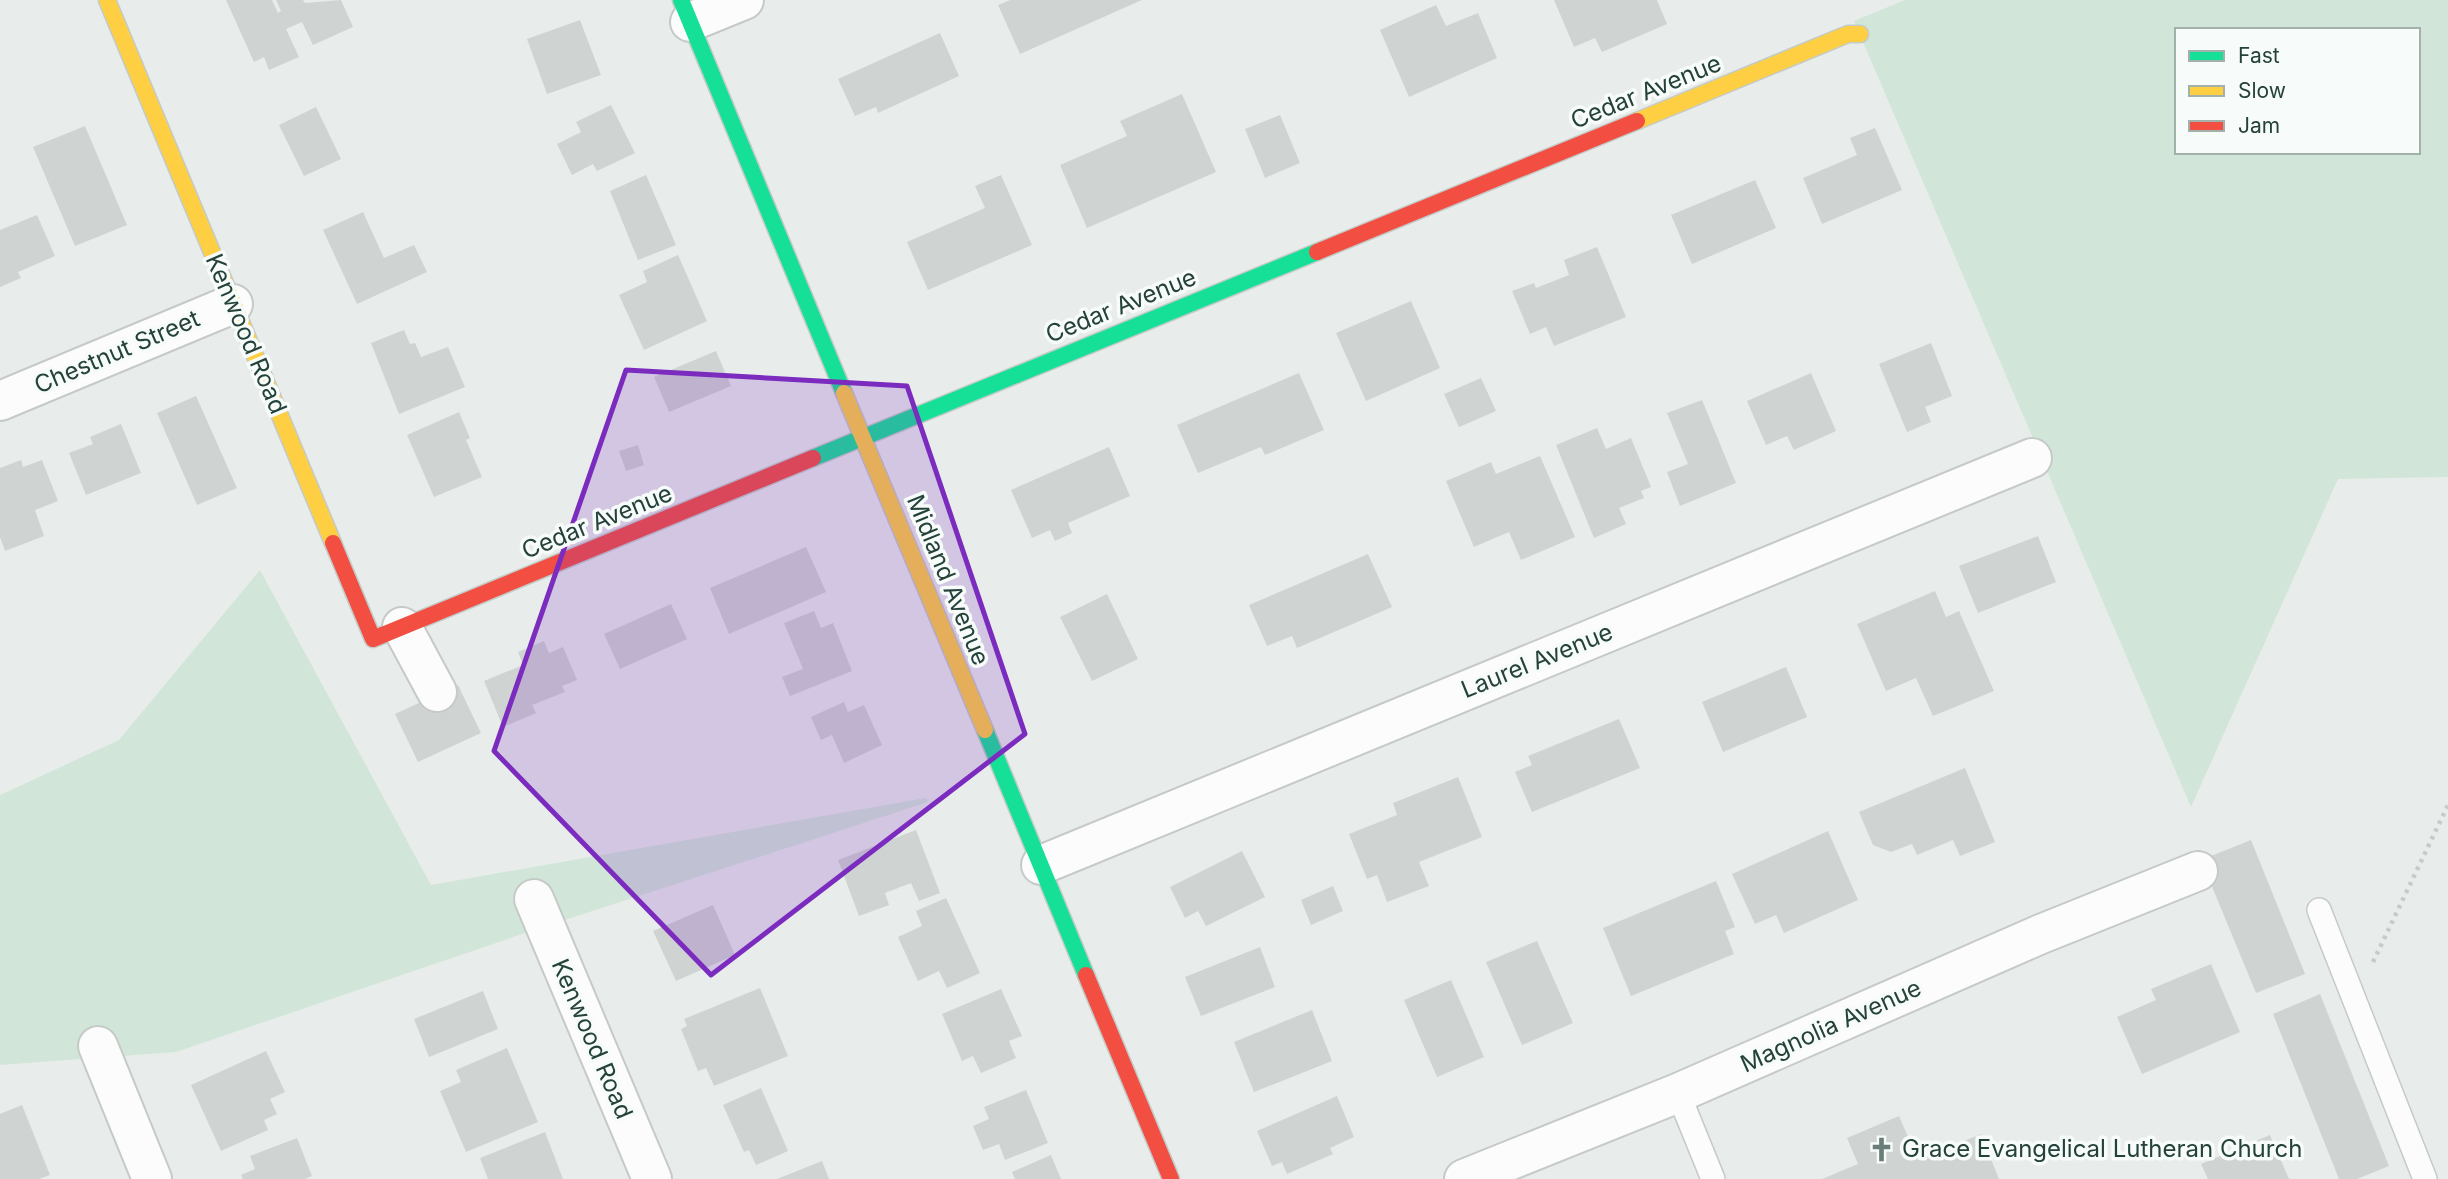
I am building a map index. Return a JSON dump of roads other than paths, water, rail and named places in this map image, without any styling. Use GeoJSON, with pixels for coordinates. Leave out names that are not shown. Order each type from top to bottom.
{"type":"FeatureCollection","features":[{"type":"Feature","properties":{"kind":"street","name":"Kenwood Road"},"geometry":{"type":"LineString","coordinates":[[107,0],[373,639],[402,627]]}},
{"type":"Feature","properties":{"kind":"street"},"geometry":{"type":"LineString","coordinates":[[685,11],[744,0]]}},
{"type":"Feature","properties":{"kind":"street","name":"Midland Avenue"},"geometry":{"type":"LineString","coordinates":[[685,11],[1171,1179]]}},
{"type":"Feature","properties":{"kind":"street","name":"Cedar Avenue"},"geometry":{"type":"LineString","coordinates":[[402,627],[1848,34],[1860,34]]}},
{"type":"Feature","properties":{"kind":"street","name":"Chestnut Street"},"geometry":{"type":"LineString","coordinates":[[0,401],[233,304]]}},
{"type":"Feature","properties":{"kind":"street","name":"Laurel Avenue"},"geometry":{"type":"LineString","coordinates":[[1041,864],[2032,458]]}},
{"type":"Feature","properties":{"kind":"street"},"geometry":{"type":"LineString","coordinates":[[402,627],[437,692]]}},
{"type":"Feature","properties":{"kind":"street","name":"Magnolia Avenue"},"geometry":{"type":"LineString","coordinates":[[1464,1179],[1678,1093],[2041,934],[2198,871]]}},
{"type":"Feature","properties":{"kind":"street","name":"Kenwood Road"},"geometry":{"type":"LineString","coordinates":[[534,899],[652,1179]]}},
{"type":"Feature","properties":{"kind":"street"},"geometry":{"type":"LineString","coordinates":[[98,1046],[152,1179]]}},
{"type":"Feature","properties":{"kind":"lane"},"geometry":{"type":"LineString","coordinates":[[2319,910],[2425,1179]]}},
{"type":"Feature","properties":{"kind":"lane"},"geometry":{"type":"LineString","coordinates":[[1678,1093],[1713,1179]]}},
{"type":"Feature","properties":{"kind":"place","name":"Grace Evangelical Lutheran Church"},"geometry":{"type":"Point","coordinates":[1882,1149]}}]}
